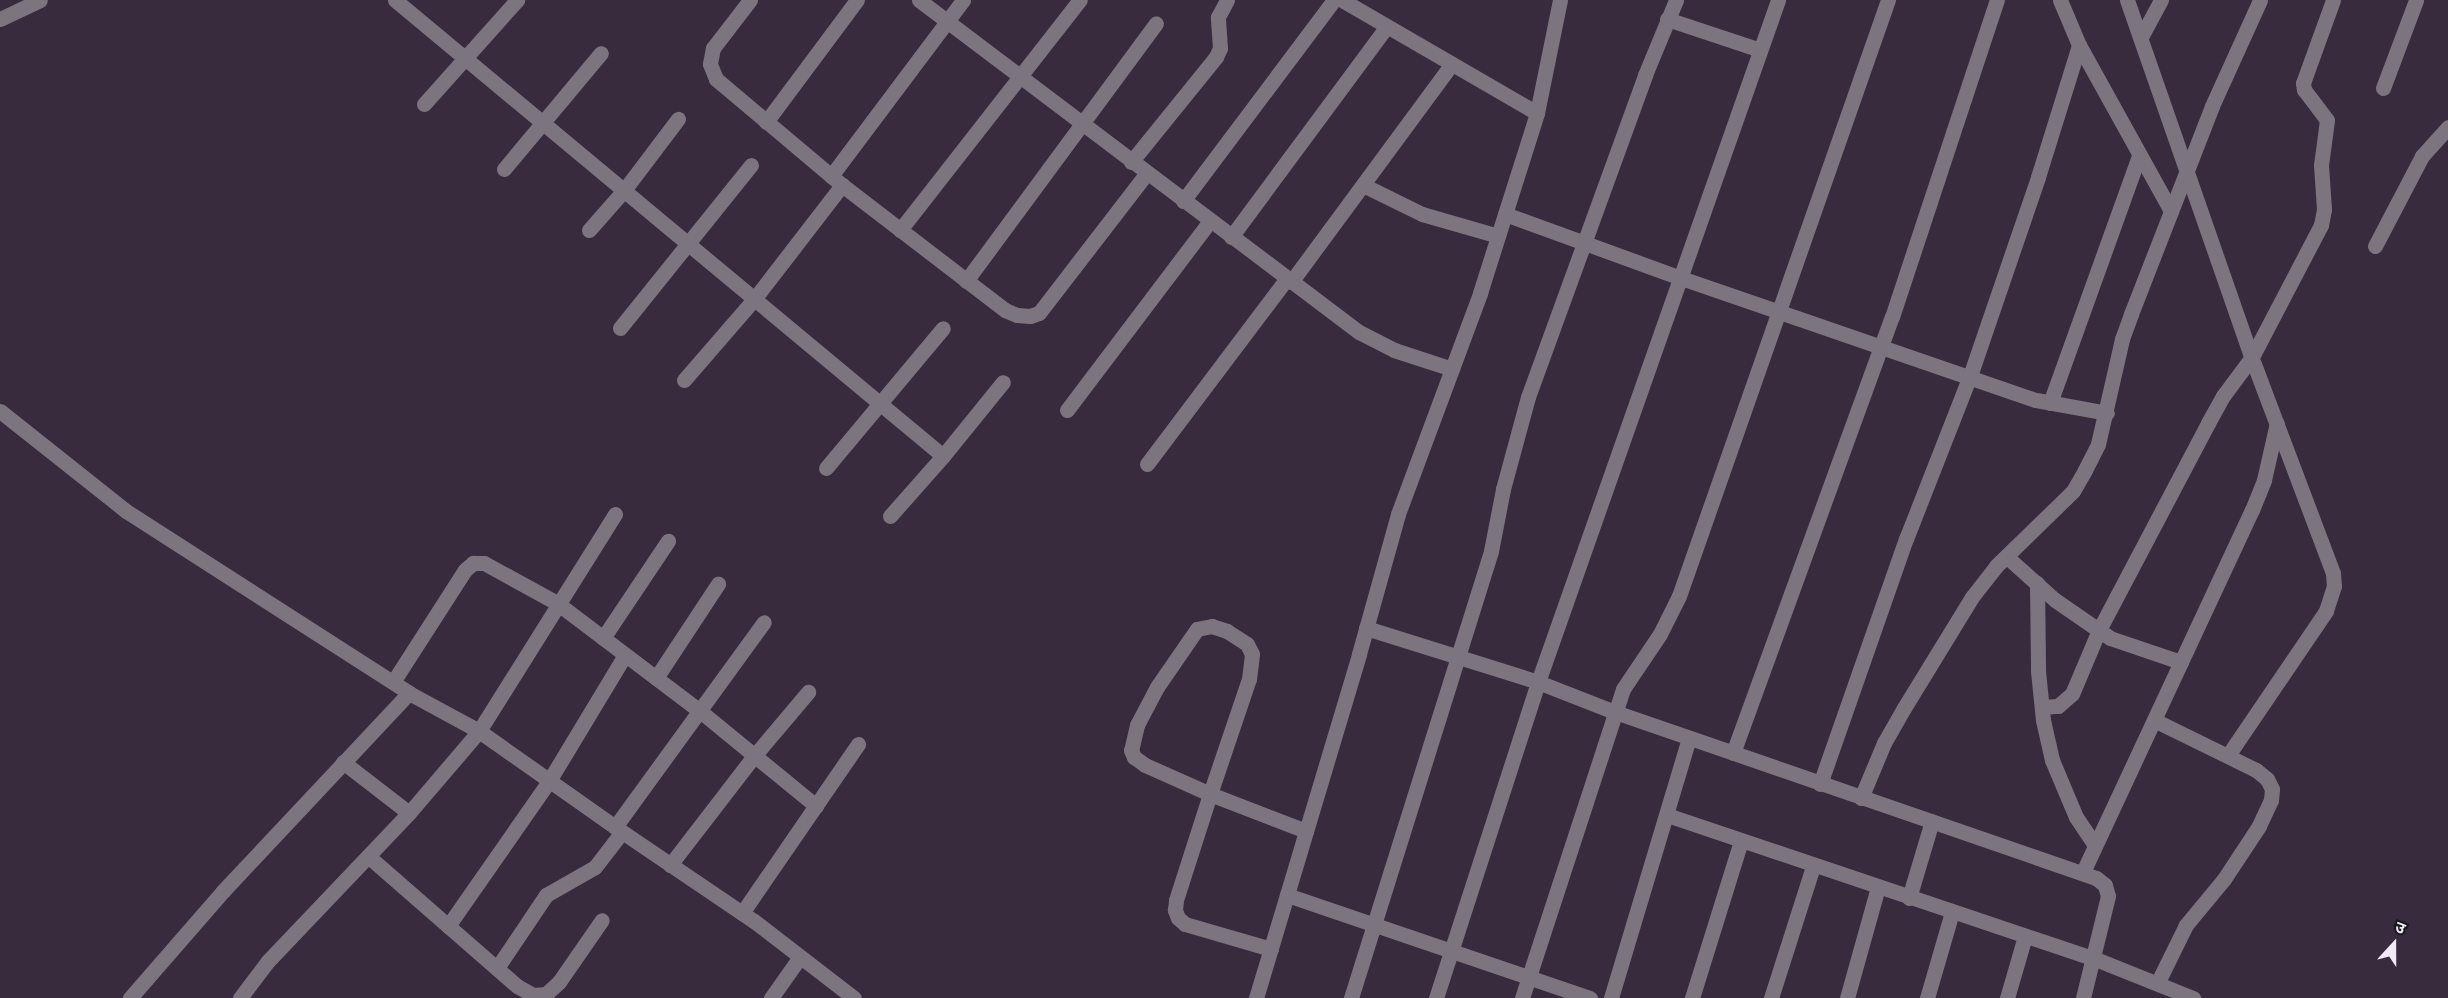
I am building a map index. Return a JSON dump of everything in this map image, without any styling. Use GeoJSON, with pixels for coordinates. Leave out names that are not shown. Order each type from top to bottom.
{"type":"FeatureCollection","features":[{"type":"Feature","properties":{"kind":"street"},"geometry":{"type":"LineString","coordinates":[[0,19],[18,4],[40,0]]}},
{"type":"Feature","properties":{"kind":"street"},"geometry":{"type":"LineString","coordinates":[[395,0],[943,456]]}},
{"type":"Feature","properties":{"kind":"street"},"geometry":{"type":"LineString","coordinates":[[424,104],[467,60],[517,0]]}},
{"type":"Feature","properties":{"kind":"street"},"geometry":{"type":"LineString","coordinates":[[750,0],[714,48],[710,64],[716,79],[836,181],[1005,310],[1017,315],[1030,316],[1039,313],[1146,174]]}},
{"type":"Feature","properties":{"kind":"street"},"geometry":{"type":"LineString","coordinates":[[766,122],[857,0]]}},
{"type":"Feature","properties":{"kind":"street"},"geometry":{"type":"LineString","coordinates":[[919,0],[1146,174],[1359,332],[1403,354],[1452,369]]}},
{"type":"Feature","properties":{"kind":"street"},"geometry":{"type":"LineString","coordinates":[[684,380],[755,298],[946,21],[963,0]]}},
{"type":"Feature","properties":{"kind":"street"},"geometry":{"type":"LineString","coordinates":[[900,230],[1080,0]]}},
{"type":"Feature","properties":{"kind":"street"},"geometry":{"type":"LineString","coordinates":[[1131,162],[1216,57],[1220,48],[1218,17],[1227,0]]}},
{"type":"Feature","properties":{"kind":"street"},"geometry":{"type":"LineString","coordinates":[[1183,201],[1334,0]]}},
{"type":"Feature","properties":{"kind":"street"},"geometry":{"type":"LineString","coordinates":[[1342,0],[1537,113]]}},
{"type":"Feature","properties":{"kind":"street"},"geometry":{"type":"LineString","coordinates":[[1256,998],[1398,514],[1452,369],[1537,113],[1560,0]]}},
{"type":"Feature","properties":{"kind":"street"},"geometry":{"type":"LineString","coordinates":[[1436,998],[1538,682],[1778,0]]}},
{"type":"Feature","properties":{"kind":"street"},"geometry":{"type":"LineString","coordinates":[[1522,998],[1615,712],[1627,680],[1660,634],[1679,596],[1888,0]]}},
{"type":"Feature","properties":{"kind":"street"},"geometry":{"type":"LineString","coordinates":[[1733,753],[1881,345],[1997,0]]}},
{"type":"Feature","properties":{"kind":"street"},"geometry":{"type":"LineString","coordinates":[[2060,0],[2079,45],[2171,211]]}},
{"type":"Feature","properties":{"kind":"street"},"geometry":{"type":"LineString","coordinates":[[2127,0],[2252,357],[2333,573],[2334,586],[2326,611],[2228,755]]}},
{"type":"Feature","properties":{"kind":"street"},"geometry":{"type":"LineString","coordinates":[[2141,37],[2162,0]]}},
{"type":"Feature","properties":{"kind":"street"},"geometry":{"type":"LineString","coordinates":[[1861,798],[1884,743],[1972,597],[2007,557],[2073,491],[2098,444],[2122,339],[2212,106],[2260,0]]}},
{"type":"Feature","properties":{"kind":"street"},"geometry":{"type":"LineString","coordinates":[[2042,707],[2058,706],[2066,701],[2099,630],[2218,405],[2252,357],[2321,225],[2324,209],[2321,165],[2327,120],[2304,90],[2303,83],[2333,0]]}},
{"type":"Feature","properties":{"kind":"street"},"geometry":{"type":"LineString","coordinates":[[2384,88],[2416,0]]}},
{"type":"Feature","properties":{"kind":"street"},"geometry":{"type":"LineString","coordinates":[[1351,998],[1491,551],[1503,489],[1528,397],[1667,19],[1671,1]]}},
{"type":"Feature","properties":{"kind":"street"},"geometry":{"type":"LineString","coordinates":[[1667,19],[1760,50]]}},
{"type":"Feature","properties":{"kind":"street"},"geometry":{"type":"LineString","coordinates":[[966,281],[1156,23]]}},
{"type":"Feature","properties":{"kind":"street"},"geometry":{"type":"LineString","coordinates":[[1231,237],[1387,26]]}},
{"type":"Feature","properties":{"kind":"street"},"geometry":{"type":"LineString","coordinates":[[1820,784],[1906,539],[1970,376],[2038,177],[2079,45]]}},
{"type":"Feature","properties":{"kind":"street"},"geometry":{"type":"LineString","coordinates":[[504,170],[601,52]]}},
{"type":"Feature","properties":{"kind":"street"},"geometry":{"type":"LineString","coordinates":[[1147,464],[1363,185],[1452,64]]}},
{"type":"Feature","properties":{"kind":"street"},"geometry":{"type":"LineString","coordinates":[[589,230],[678,119]]}},
{"type":"Feature","properties":{"kind":"street"},"geometry":{"type":"LineString","coordinates":[[2375,246],[2422,156],[2448,127]]}},
{"type":"Feature","properties":{"kind":"street"},"geometry":{"type":"LineString","coordinates":[[2050,402],[2139,156]]}},
{"type":"Feature","properties":{"kind":"street"},"geometry":{"type":"LineString","coordinates":[[620,328],[752,165]]}},
{"type":"Feature","properties":{"kind":"street"},"geometry":{"type":"LineString","coordinates":[[1363,185],[1422,214],[1498,236]]}},
{"type":"Feature","properties":{"kind":"street"},"geometry":{"type":"LineString","coordinates":[[1505,214],[1681,278],[1970,376],[2050,402],[2107,412]]}},
{"type":"Feature","properties":{"kind":"street"},"geometry":{"type":"LineString","coordinates":[[1067,410],[1210,221]]}},
{"type":"Feature","properties":{"kind":"street"},"geometry":{"type":"LineString","coordinates":[[825,468],[943,328]]}},
{"type":"Feature","properties":{"kind":"street"},"geometry":{"type":"LineString","coordinates":[[890,516],[943,456],[1003,382]]}},
{"type":"Feature","properties":{"kind":"street"},"geometry":{"type":"LineString","coordinates":[[0,411],[126,511],[409,693],[478,731],[618,830],[742,913],[854,998]]}},
{"type":"Feature","properties":{"kind":"street"},"geometry":{"type":"LineString","coordinates":[[2082,872],[2252,510],[2264,480],[2277,423]]}},
{"type":"Feature","properties":{"kind":"street"},"geometry":{"type":"LineString","coordinates":[[240,998],[268,961],[409,813],[478,731],[615,514]]}},
{"type":"Feature","properties":{"kind":"street"},"geometry":{"type":"LineString","coordinates":[[603,638],[668,541]]}},
{"type":"Feature","properties":{"kind":"street"},"geometry":{"type":"LineString","coordinates":[[2007,557],[2037,584],[2110,638],[2181,662]]}},
{"type":"Feature","properties":{"kind":"street"},"geometry":{"type":"LineString","coordinates":[[393,682],[465,570],[473,563],[484,563],[557,603],[700,711],[816,806]]}},
{"type":"Feature","properties":{"kind":"street"},"geometry":{"type":"LineString","coordinates":[[656,678],[718,584]]}},
{"type":"Feature","properties":{"kind":"street"},"geometry":{"type":"LineString","coordinates":[[2037,584],[2038,671],[2052,760],[2076,817],[2095,845]]}},
{"type":"Feature","properties":{"kind":"street"},"geometry":{"type":"LineString","coordinates":[[496,968],[546,895],[595,867],[700,711],[764,622]]}},
{"type":"Feature","properties":{"kind":"street"},"geometry":{"type":"LineString","coordinates":[[1271,949],[1195,928],[1178,918],[1175,910],[1176,900],[1210,794],[1248,679],[1252,654],[1247,644],[1227,631],[1204,626],[1197,629],[1157,687],[1137,725],[1131,750],[1134,757],[1145,765],[1210,794],[1306,831]]}},
{"type":"Feature","properties":{"kind":"street"},"geometry":{"type":"LineString","coordinates":[[1366,628],[1538,682],[1615,712],[1820,784],[2082,872],[2105,885],[2108,896],[2083,998]]}},
{"type":"Feature","properties":{"kind":"street"},"geometry":{"type":"LineString","coordinates":[[448,926],[549,781],[625,655]]}},
{"type":"Feature","properties":{"kind":"street"},"geometry":{"type":"LineString","coordinates":[[670,865],[754,756],[808,692]]}},
{"type":"Feature","properties":{"kind":"street"},"geometry":{"type":"LineString","coordinates":[[130,998],[223,891],[409,693]]}},
{"type":"Feature","properties":{"kind":"street"},"geometry":{"type":"LineString","coordinates":[[2154,720],[2256,770],[2267,779],[2272,789],[2271,800],[2259,826],[2229,870],[2186,925],[2158,982]]}},
{"type":"Feature","properties":{"kind":"street"},"geometry":{"type":"LineString","coordinates":[[1611,998],[1689,738]]}},
{"type":"Feature","properties":{"kind":"street"},"geometry":{"type":"LineString","coordinates":[[742,913],[858,744]]}},
{"type":"Feature","properties":{"kind":"street"},"geometry":{"type":"LineString","coordinates":[[343,762],[409,813]]}},
{"type":"Feature","properties":{"kind":"street"},"geometry":{"type":"LineString","coordinates":[[1666,815],[2093,958],[2158,982],[2193,998]]}},
{"type":"Feature","properties":{"kind":"street"},"geometry":{"type":"LineString","coordinates":[[1909,898],[1932,821]]}},
{"type":"Feature","properties":{"kind":"street"},"geometry":{"type":"LineString","coordinates":[[1692,998],[1741,841]]}},
{"type":"Feature","properties":{"kind":"street"},"geometry":{"type":"LineString","coordinates":[[368,856],[496,968],[534,995],[546,994],[559,982],[602,920]]}},
{"type":"Feature","properties":{"kind":"street"},"geometry":{"type":"LineString","coordinates":[[1771,998],[1813,866]]}},
{"type":"Feature","properties":{"kind":"street"},"geometry":{"type":"LineString","coordinates":[[1847,998],[1878,887]]}},
{"type":"Feature","properties":{"kind":"street"},"geometry":{"type":"LineString","coordinates":[[1287,895],[1590,998]]}},
{"type":"Feature","properties":{"kind":"street"},"geometry":{"type":"LineString","coordinates":[[1927,998],[1952,912]]}},
{"type":"Feature","properties":{"kind":"street"},"geometry":{"type":"LineString","coordinates":[[2007,998],[2025,936]]}},
{"type":"Feature","properties":{"kind":"street"},"geometry":{"type":"LineString","coordinates":[[771,998],[801,957]]}}]}
